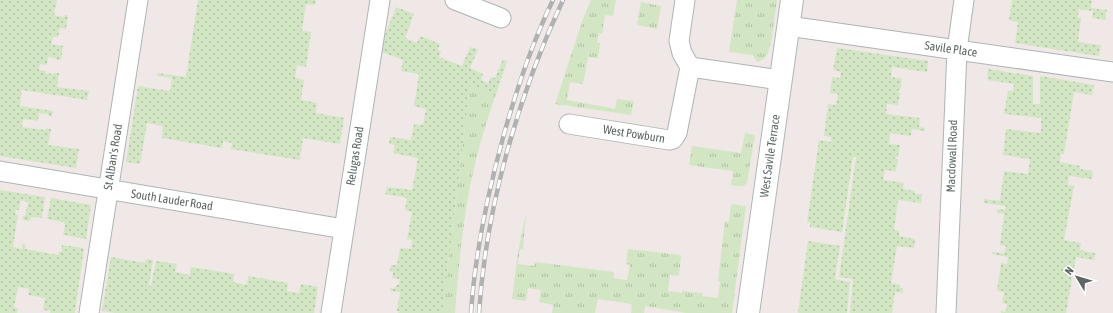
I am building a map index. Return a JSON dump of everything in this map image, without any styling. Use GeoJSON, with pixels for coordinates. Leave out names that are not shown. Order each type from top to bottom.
{"type":"FeatureCollection","features":[{"type":"Feature","properties":{"kind":"street","name":"St Alban's Road"},"geometry":{"type":"LineString","coordinates":[[89,313],[138,0]]}},
{"type":"Feature","properties":{"kind":"street","name":"Relugas Road"},"geometry":{"type":"LineString","coordinates":[[331,313],[380,0]]}},
{"type":"Feature","properties":{"kind":"street"},"geometry":{"type":"LineString","coordinates":[[455,0],[501,18]]}},
{"type":"Feature","properties":{"kind":"street"},"geometry":{"type":"LineString","coordinates":[[686,0],[679,41],[682,53],[690,67],[780,80]]}},
{"type":"Feature","properties":{"kind":"street","name":"West Savile Terrace"},"geometry":{"type":"LineString","coordinates":[[748,313],[792,0]]}},
{"type":"Feature","properties":{"kind":"street","name":"Macdowall Road"},"geometry":{"type":"LineString","coordinates":[[946,313],[957,50],[964,0]]}},
{"type":"Feature","properties":{"kind":"street","name":"Savile Place"},"geometry":{"type":"LineString","coordinates":[[788,26],[1113,72]]}},
{"type":"Feature","properties":{"kind":"street","name":"West Powburn"},"geometry":{"type":"LineString","coordinates":[[569,124],[669,140],[673,139],[677,133],[690,67]]}},
{"type":"Feature","properties":{"kind":"street","name":"South Lauder Road"},"geometry":{"type":"LineString","coordinates":[[0,171],[344,229]]}},
{"type":"Feature","properties":{"kind":"green space"},"geometry":{"type":"Polygon","coordinates":[[[0,0],[57,0],[54,15],[64,17],[65,15],[68,15],[66,29],[60,28],[58,37],[53,37],[51,44],[63,46],[61,60],[48,57],[47,65],[40,64],[39,70],[46,71],[46,73],[59,73],[57,87],[89,91],[87,100],[22,90],[20,106],[53,111],[52,117],[48,114],[39,113],[38,121],[23,119],[22,127],[45,130],[47,128],[51,129],[48,145],[79,149],[76,168],[0,156],[0,0]]]}},
{"type":"Feature","properties":{"kind":"green space"},"geometry":{"type":"Polygon","coordinates":[[[198,0],[316,0],[315,5],[306,4],[302,31],[311,32],[306,67],[297,65],[295,78],[304,80],[301,100],[317,103],[316,113],[344,118],[340,144],[303,138],[300,160],[231,149],[232,143],[223,141],[222,148],[162,138],[163,126],[147,123],[140,164],[126,162],[138,86],[170,91],[172,78],[157,76],[157,73],[186,77],[198,0]]]}},
{"type":"Feature","properties":{"kind":"green space"},"geometry":{"type":"Polygon","coordinates":[[[591,0],[616,0],[613,16],[605,15],[602,34],[599,33],[597,43],[600,43],[598,58],[588,57],[583,84],[570,82],[567,100],[615,109],[617,99],[634,101],[631,115],[555,104],[583,19],[591,0]]]}},
{"type":"Feature","properties":{"kind":"green space"},"geometry":{"type":"Polygon","coordinates":[[[737,0],[777,0],[769,51],[765,58],[758,62],[753,55],[729,52],[737,0]]]}},
{"type":"Feature","properties":{"kind":"green space"},"geometry":{"type":"Polygon","coordinates":[[[1012,0],[1092,0],[1091,8],[1107,10],[1105,20],[1092,18],[1093,11],[1079,9],[1078,17],[1081,18],[1078,42],[1101,45],[1099,56],[1015,43],[1018,22],[1009,20],[1012,0]]]}},
{"type":"Feature","properties":{"kind":"green space"},"geometry":{"type":"Polygon","coordinates":[[[641,2],[661,6],[657,29],[637,25],[641,2]]]}},
{"type":"Feature","properties":{"kind":"green space"},"geometry":{"type":"Polygon","coordinates":[[[396,7],[414,14],[405,38],[417,43],[420,36],[440,44],[438,50],[441,51],[439,57],[462,66],[470,47],[478,49],[470,68],[483,74],[481,80],[488,83],[491,77],[495,78],[503,59],[507,61],[496,94],[470,85],[442,313],[398,313],[400,292],[390,291],[390,288],[395,289],[396,285],[399,285],[400,279],[392,278],[393,272],[390,271],[391,265],[397,265],[400,248],[411,249],[412,240],[407,239],[412,212],[405,210],[407,198],[385,194],[387,187],[412,190],[418,158],[393,153],[395,145],[389,144],[390,137],[411,140],[414,124],[423,125],[426,109],[414,106],[419,74],[401,71],[403,60],[379,51],[396,7]]]}},
{"type":"Feature","properties":{"kind":"green space"},"geometry":{"type":"Polygon","coordinates":[[[837,48],[928,61],[927,72],[892,67],[891,77],[902,79],[900,90],[897,91],[900,93],[898,105],[887,104],[886,114],[920,118],[919,127],[925,128],[925,131],[912,129],[911,136],[890,133],[889,144],[900,145],[898,157],[893,158],[898,159],[896,171],[885,170],[883,180],[904,183],[903,189],[915,191],[915,194],[922,194],[921,203],[898,200],[894,230],[899,231],[899,236],[915,239],[914,248],[897,246],[891,283],[901,285],[900,288],[903,288],[903,293],[895,292],[892,313],[850,313],[853,279],[839,277],[856,157],[853,157],[842,232],[810,227],[810,223],[807,223],[819,140],[831,142],[831,137],[824,136],[828,104],[836,105],[838,94],[830,93],[832,77],[840,78],[841,72],[833,70],[837,48]]]}},
{"type":"Feature","properties":{"kind":"green space"},"geometry":{"type":"Polygon","coordinates":[[[988,69],[1033,76],[1033,104],[1040,104],[1040,76],[1094,85],[1092,95],[1074,92],[1064,154],[1061,154],[1060,162],[1080,166],[1080,169],[1093,171],[1092,179],[1069,176],[1068,185],[1074,186],[1064,240],[1081,243],[1080,250],[1095,253],[1094,260],[1076,257],[1066,313],[1001,313],[1001,311],[1006,312],[1007,304],[1002,303],[1004,292],[997,291],[1001,263],[1007,264],[1008,257],[992,254],[993,252],[1004,253],[1006,246],[1000,245],[1004,214],[997,213],[997,209],[1005,210],[1006,206],[984,203],[984,199],[1000,201],[1004,171],[1028,174],[1030,159],[1003,155],[1006,129],[1041,133],[1041,118],[1004,114],[1008,91],[1013,91],[1014,84],[987,80],[988,69]]]}},
{"type":"Feature","properties":{"kind":"green space"},"geometry":{"type":"Polygon","coordinates":[[[470,85],[496,94],[472,175],[460,253],[455,313],[442,313],[470,85]]]}},
{"type":"Feature","properties":{"kind":"green space"},"geometry":{"type":"Polygon","coordinates":[[[745,133],[755,135],[747,183],[744,186],[731,185],[733,171],[689,165],[692,146],[741,153],[745,133]]]}},
{"type":"Feature","properties":{"kind":"green space"},"geometry":{"type":"Polygon","coordinates":[[[0,190],[45,197],[42,218],[31,217],[30,221],[23,220],[28,202],[21,200],[19,210],[16,210],[15,214],[18,215],[13,247],[22,249],[23,244],[26,245],[25,249],[58,255],[59,252],[61,252],[62,245],[84,248],[75,313],[50,313],[50,311],[43,310],[45,298],[28,295],[29,289],[18,287],[14,307],[18,308],[17,313],[0,313],[0,190]]]}},
{"type":"Feature","properties":{"kind":"green space"},"geometry":{"type":"Polygon","coordinates":[[[51,198],[91,205],[86,239],[63,235],[65,225],[64,222],[47,219],[51,198]]]}},
{"type":"Feature","properties":{"kind":"green space"},"geometry":{"type":"Polygon","coordinates":[[[731,204],[746,206],[732,313],[686,313],[645,306],[644,313],[631,313],[632,304],[598,299],[595,313],[552,313],[553,305],[539,302],[541,290],[528,288],[526,301],[512,299],[518,252],[526,213],[523,250],[520,249],[518,264],[534,266],[535,262],[614,272],[613,278],[627,280],[630,265],[626,264],[628,249],[681,255],[679,276],[670,275],[668,291],[703,293],[702,296],[718,298],[720,282],[718,281],[725,221],[729,222],[731,204]]]}},
{"type":"Feature","properties":{"kind":"green space"},"geometry":{"type":"Polygon","coordinates":[[[808,241],[840,246],[835,279],[850,282],[847,313],[798,313],[808,241]]]}},
{"type":"Feature","properties":{"kind":"green space"},"geometry":{"type":"Polygon","coordinates":[[[111,257],[145,263],[146,259],[153,260],[149,285],[150,287],[156,261],[177,264],[175,272],[190,275],[191,267],[234,274],[233,282],[247,285],[248,276],[288,283],[287,291],[299,293],[301,284],[318,287],[314,313],[115,313],[102,311],[111,257]]]}},
{"type":"Feature","properties":{"kind":"railway"},"geometry":{"type":"LineString","coordinates":[[471,313],[479,245],[498,156],[520,83],[538,33],[553,0]]}},
{"type":"Feature","properties":{"kind":"railway"},"geometry":{"type":"LineString","coordinates":[[479,313],[489,233],[507,153],[518,113],[532,74],[563,0]]}}]}
